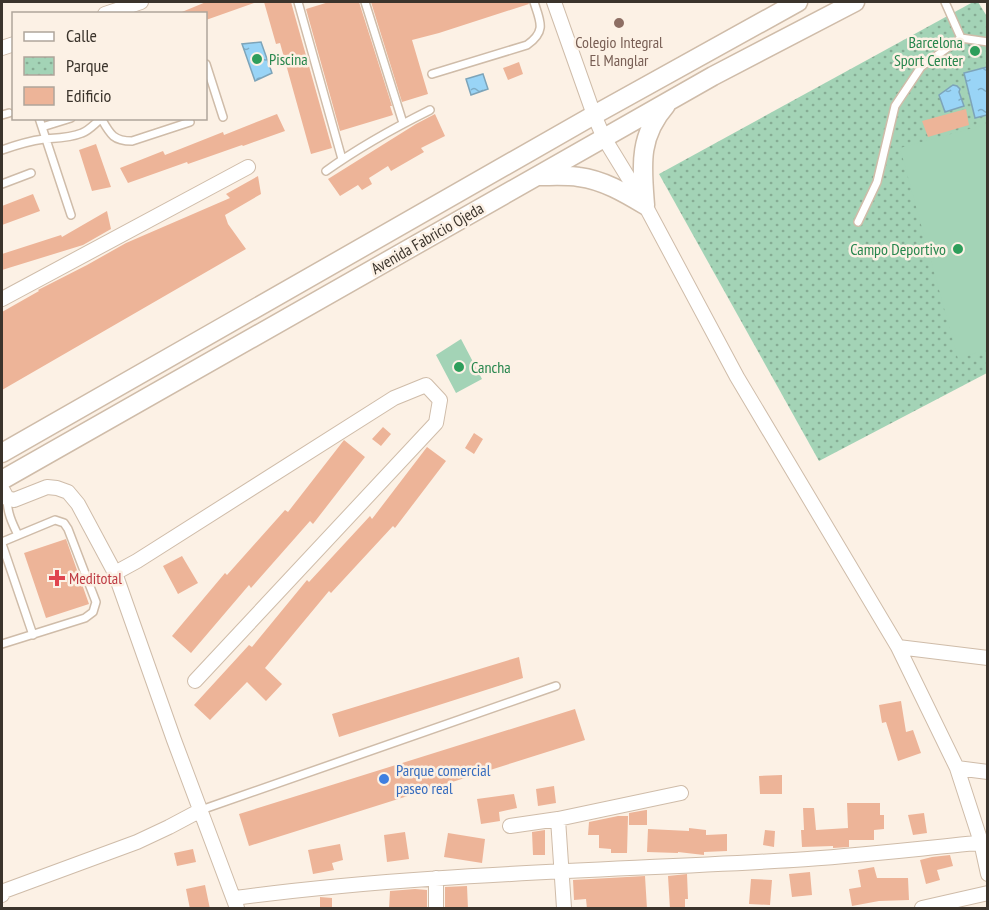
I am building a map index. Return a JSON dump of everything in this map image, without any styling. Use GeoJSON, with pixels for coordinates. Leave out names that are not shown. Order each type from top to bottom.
{"type":"FeatureCollection","features":[{"type":"Feature","properties":{"kind":"street"},"geometry":{"type":"LineString","coordinates":[[111,12],[141,2]]}},
{"type":"Feature","properties":{"kind":"street"},"geometry":{"type":"LineString","coordinates":[[554,2],[604,138],[645,205],[737,377],[898,647],[957,768],[984,842],[987,874]]}},
{"type":"Feature","properties":{"kind":"street","name":"Avenida Fabricio Ojeda"},"geometry":{"type":"LineString","coordinates":[[2,453],[594,115],[798,2]]}},
{"type":"Feature","properties":{"kind":"street","name":"Avenida Fabricio Ojeda"},"geometry":{"type":"LineString","coordinates":[[2,480],[713,76],[855,2]]}},
{"type":"Feature","properties":{"kind":"street"},"geometry":{"type":"LineString","coordinates":[[645,205],[642,163],[645,142],[659,114],[672,100]]}},
{"type":"Feature","properties":{"kind":"street"},"geometry":{"type":"LineString","coordinates":[[2,299],[248,168]]}},
{"type":"Feature","properties":{"kind":"street"},"geometry":{"type":"LineString","coordinates":[[537,176],[578,177],[600,182],[626,193],[645,205]]}},
{"type":"Feature","properties":{"kind":"street"},"geometry":{"type":"LineString","coordinates":[[115,573],[394,399],[426,385],[440,400],[436,423],[195,681]]}},
{"type":"Feature","properties":{"kind":"street"},"geometry":{"type":"LineString","coordinates":[[4,493],[14,500],[47,487],[57,488],[68,492],[78,504],[115,573],[174,740],[236,903],[270,893],[436,878],[795,860],[984,842]]}},
{"type":"Feature","properties":{"kind":"street"},"geometry":{"type":"LineString","coordinates":[[898,647],[987,658]]}},
{"type":"Feature","properties":{"kind":"street"},"geometry":{"type":"LineString","coordinates":[[957,768],[987,772]]}},
{"type":"Feature","properties":{"kind":"street"},"geometry":{"type":"LineString","coordinates":[[510,826],[558,819],[681,793]]}},
{"type":"Feature","properties":{"kind":"street"},"geometry":{"type":"LineString","coordinates":[[2,895],[4,891],[137,842],[201,810]]}},
{"type":"Feature","properties":{"kind":"street"},"geometry":{"type":"LineString","coordinates":[[558,819],[564,909]]}},
{"type":"Feature","properties":{"kind":"street"},"geometry":{"type":"LineString","coordinates":[[436,878],[436,909]]}},
{"type":"Feature","properties":{"kind":"street"},"geometry":{"type":"LineString","coordinates":[[922,909],[987,893]]}},
{"type":"Feature","properties":{"kind":"lane"},"geometry":{"type":"LineString","coordinates":[[298,2],[342,159]]}},
{"type":"Feature","properties":{"kind":"lane"},"geometry":{"type":"LineString","coordinates":[[365,2],[403,123]]}},
{"type":"Feature","properties":{"kind":"lane"},"geometry":{"type":"LineString","coordinates":[[432,74],[534,41],[540,33],[541,25],[534,2]]}},
{"type":"Feature","properties":{"kind":"lane"},"geometry":{"type":"LineString","coordinates":[[945,2],[961,38]]}},
{"type":"Feature","properties":{"kind":"lane"},"geometry":{"type":"LineString","coordinates":[[858,222],[877,182],[896,106],[921,67],[961,38],[987,42]]}},
{"type":"Feature","properties":{"kind":"lane"},"geometry":{"type":"LineString","coordinates":[[208,82],[223,117]]}},
{"type":"Feature","properties":{"kind":"lane"},"geometry":{"type":"LineString","coordinates":[[326,171],[403,123],[430,110]]}},
{"type":"Feature","properties":{"kind":"lane"},"geometry":{"type":"LineString","coordinates":[[40,120],[71,215]]}},
{"type":"Feature","properties":{"kind":"lane"},"geometry":{"type":"LineString","coordinates":[[42,127],[65,120]]}},
{"type":"Feature","properties":{"kind":"lane"},"geometry":{"type":"LineString","coordinates":[[2,150],[23,143],[80,134],[88,130],[97,120]]}},
{"type":"Feature","properties":{"kind":"lane"},"geometry":{"type":"LineString","coordinates":[[99,120],[110,135],[124,141],[132,141],[190,123]]}},
{"type":"Feature","properties":{"kind":"lane"},"geometry":{"type":"LineString","coordinates":[[2,184],[31,173]]}},
{"type":"Feature","properties":{"kind":"lane"},"geometry":{"type":"LineString","coordinates":[[4,493],[11,520],[18,535]]}},
{"type":"Feature","properties":{"kind":"lane"},"geometry":{"type":"LineString","coordinates":[[2,644],[33,635],[85,618],[93,612],[96,602],[68,529],[64,523],[55,520],[2,543],[33,635]]}},
{"type":"Feature","properties":{"kind":"lane"},"geometry":{"type":"LineString","coordinates":[[201,810],[556,686]]}},
{"type":"Feature","properties":{"kind":"green space","name":"Barcelona Sport Center"},"geometry":{"type":"Polygon","coordinates":[[[973,2],[978,2],[988,18],[987,373],[819,461],[659,174],[973,2]]]}},
{"type":"Feature","properties":{"kind":"green space","name":"Campo Deportivo"},"geometry":{"type":"Polygon","coordinates":[[[987,124],[987,349],[958,359],[900,148],[987,124]]]}},
{"type":"Feature","properties":{"kind":"green space","name":"Cancha"},"geometry":{"type":"Polygon","coordinates":[[[461,339],[482,379],[456,393],[436,355],[461,339]]]}},
{"type":"Feature","properties":{"kind":"water","name":"Piscina"},"geometry":{"type":"Polygon","coordinates":[[[261,42],[272,73],[255,81],[242,44],[261,42]]]}},
{"type":"Feature","properties":{"kind":"water"},"geometry":{"type":"Polygon","coordinates":[[[987,67],[987,115],[975,118],[964,73],[987,67]]]}},
{"type":"Feature","properties":{"kind":"water"},"geometry":{"type":"Polygon","coordinates":[[[483,74],[488,89],[471,95],[466,79],[483,74]]]}},
{"type":"Feature","properties":{"kind":"water"},"geometry":{"type":"Polygon","coordinates":[[[953,85],[960,89],[964,106],[945,112],[939,95],[953,85]]]}},
{"type":"Feature","properties":{"kind":"building"},"geometry":{"type":"Polygon","coordinates":[[[206,2],[254,3],[207,20],[207,12],[182,12],[206,2]]]}},
{"type":"Feature","properties":{"kind":"building"},"geometry":{"type":"Polygon","coordinates":[[[264,2],[291,2],[332,148],[311,154],[280,43],[276,44],[264,2]]]}},
{"type":"Feature","properties":{"kind":"building"},"geometry":{"type":"Polygon","coordinates":[[[329,2],[359,2],[393,115],[340,131],[306,9],[329,2]]]}},
{"type":"Feature","properties":{"kind":"building"},"geometry":{"type":"Polygon","coordinates":[[[371,2],[528,2],[529,4],[412,40],[428,94],[402,102],[371,2]]]}},
{"type":"Feature","properties":{"kind":"building"},"geometry":{"type":"Polygon","coordinates":[[[519,62],[523,74],[508,80],[503,68],[519,62]]]}},
{"type":"Feature","properties":{"kind":"building"},"geometry":{"type":"Polygon","coordinates":[[[966,109],[969,125],[928,137],[922,121],[966,109]]]}},
{"type":"Feature","properties":{"kind":"building"},"geometry":{"type":"Polygon","coordinates":[[[277,114],[285,131],[243,146],[188,164],[187,162],[128,183],[120,168],[163,151],[165,155],[223,132],[224,135],[277,114]]]}},
{"type":"Feature","properties":{"kind":"building"},"geometry":{"type":"Polygon","coordinates":[[[435,114],[445,136],[421,148],[424,152],[391,171],[388,166],[369,178],[372,184],[362,190],[358,185],[340,196],[328,179],[435,114]]]}},
{"type":"Feature","properties":{"kind":"building"},"geometry":{"type":"Polygon","coordinates":[[[96,144],[111,187],[92,191],[79,150],[96,144]]]}},
{"type":"Feature","properties":{"kind":"building"},"geometry":{"type":"Polygon","coordinates":[[[258,176],[261,194],[225,215],[228,224],[246,249],[2,390],[2,312],[126,243],[230,198],[226,194],[258,176]]]}},
{"type":"Feature","properties":{"kind":"building"},"geometry":{"type":"Polygon","coordinates":[[[33,194],[40,211],[2,225],[2,206],[33,194]]]}},
{"type":"Feature","properties":{"kind":"building"},"geometry":{"type":"Polygon","coordinates":[[[107,211],[111,229],[83,245],[2,270],[2,254],[61,235],[62,237],[107,211]]]}},
{"type":"Feature","properties":{"kind":"building"},"geometry":{"type":"Polygon","coordinates":[[[383,427],[391,434],[381,446],[372,439],[383,427]]]}},
{"type":"Feature","properties":{"kind":"building"},"geometry":{"type":"Polygon","coordinates":[[[474,433],[483,439],[474,454],[465,448],[474,433]]]}},
{"type":"Feature","properties":{"kind":"building"},"geometry":{"type":"Polygon","coordinates":[[[344,440],[365,457],[313,524],[310,521],[251,588],[249,585],[191,653],[172,636],[225,573],[227,575],[285,510],[288,512],[344,440]]]}},
{"type":"Feature","properties":{"kind":"building"},"geometry":{"type":"Polygon","coordinates":[[[427,447],[446,461],[395,528],[393,526],[331,593],[329,591],[265,668],[282,684],[266,701],[247,682],[210,720],[194,705],[249,645],[252,647],[307,580],[309,582],[370,516],[372,519],[427,447]]]}},
{"type":"Feature","properties":{"kind":"building","name":"Meditotal"},"geometry":{"type":"Polygon","coordinates":[[[66,539],[89,604],[46,618],[24,553],[66,539]]]}},
{"type":"Feature","properties":{"kind":"building"},"geometry":{"type":"Polygon","coordinates":[[[182,556],[198,583],[178,594],[163,566],[182,556]]]}},
{"type":"Feature","properties":{"kind":"building"},"geometry":{"type":"Polygon","coordinates":[[[519,657],[523,678],[339,737],[332,714],[519,657]]]}},
{"type":"Feature","properties":{"kind":"building"},"geometry":{"type":"Polygon","coordinates":[[[901,701],[906,732],[913,730],[921,753],[898,761],[886,722],[882,723],[879,705],[901,701]]]}},
{"type":"Feature","properties":{"kind":"building"},"geometry":{"type":"Polygon","coordinates":[[[575,709],[585,740],[249,846],[239,814],[575,709]]]}},
{"type":"Feature","properties":{"kind":"building"},"geometry":{"type":"Polygon","coordinates":[[[782,775],[782,794],[760,794],[759,776],[782,775]]]}},
{"type":"Feature","properties":{"kind":"building"},"geometry":{"type":"Polygon","coordinates":[[[554,786],[556,803],[538,806],[536,789],[554,786]]]}},
{"type":"Feature","properties":{"kind":"building"},"geometry":{"type":"Polygon","coordinates":[[[514,794],[517,808],[499,812],[500,821],[481,824],[477,799],[514,794]]]}},
{"type":"Feature","properties":{"kind":"building"},"geometry":{"type":"Polygon","coordinates":[[[847,803],[880,803],[880,815],[884,815],[884,829],[874,830],[874,840],[849,840],[849,847],[802,847],[803,808],[814,808],[816,830],[848,828],[847,803]]]}},
{"type":"Feature","properties":{"kind":"building"},"geometry":{"type":"Polygon","coordinates":[[[647,810],[647,825],[629,825],[629,813],[647,810]]]}},
{"type":"Feature","properties":{"kind":"building"},"geometry":{"type":"Polygon","coordinates":[[[924,813],[927,833],[913,835],[908,815],[924,813]]]}},
{"type":"Feature","properties":{"kind":"building"},"geometry":{"type":"Polygon","coordinates":[[[628,816],[627,853],[611,853],[611,849],[599,848],[599,835],[588,835],[589,822],[628,816]]]}},
{"type":"Feature","properties":{"kind":"building"},"geometry":{"type":"Polygon","coordinates":[[[689,828],[706,830],[706,835],[727,834],[727,851],[704,852],[704,855],[647,852],[648,829],[689,831],[689,828]]]}},
{"type":"Feature","properties":{"kind":"building"},"geometry":{"type":"Polygon","coordinates":[[[545,830],[545,855],[533,855],[532,832],[545,830]]]}},
{"type":"Feature","properties":{"kind":"building"},"geometry":{"type":"Polygon","coordinates":[[[765,830],[775,831],[774,847],[763,845],[765,830]]]}},
{"type":"Feature","properties":{"kind":"building"},"geometry":{"type":"Polygon","coordinates":[[[405,832],[409,859],[387,862],[384,835],[405,832]]]}},
{"type":"Feature","properties":{"kind":"building"},"geometry":{"type":"Polygon","coordinates":[[[448,833],[485,839],[482,863],[444,857],[448,833]]]}},
{"type":"Feature","properties":{"kind":"building"},"geometry":{"type":"Polygon","coordinates":[[[340,844],[343,860],[332,863],[334,870],[313,874],[308,850],[340,844]]]}},
{"type":"Feature","properties":{"kind":"building"},"geometry":{"type":"Polygon","coordinates":[[[193,849],[196,862],[177,866],[174,853],[193,849]]]}},
{"type":"Feature","properties":{"kind":"building"},"geometry":{"type":"Polygon","coordinates":[[[950,855],[953,866],[937,870],[940,880],[926,884],[920,860],[950,855]]]}},
{"type":"Feature","properties":{"kind":"building"},"geometry":{"type":"Polygon","coordinates":[[[874,867],[877,878],[908,878],[909,900],[879,901],[852,906],[849,889],[861,887],[858,870],[874,867]]]}},
{"type":"Feature","properties":{"kind":"building"},"geometry":{"type":"Polygon","coordinates":[[[810,872],[812,895],[792,897],[789,874],[810,872]]]}},
{"type":"Feature","properties":{"kind":"building"},"geometry":{"type":"Polygon","coordinates":[[[687,874],[688,899],[685,899],[685,909],[670,909],[668,876],[687,874]]]}},
{"type":"Feature","properties":{"kind":"building"},"geometry":{"type":"Polygon","coordinates":[[[645,876],[647,909],[587,909],[586,899],[574,900],[573,880],[645,876]]]}},
{"type":"Feature","properties":{"kind":"building"},"geometry":{"type":"Polygon","coordinates":[[[751,879],[772,880],[770,905],[749,904],[751,879]]]}},
{"type":"Feature","properties":{"kind":"building"},"geometry":{"type":"Polygon","coordinates":[[[205,885],[210,909],[190,909],[186,889],[205,885]]]}},
{"type":"Feature","properties":{"kind":"building"},"geometry":{"type":"Polygon","coordinates":[[[467,886],[468,909],[445,909],[445,887],[467,886]]]}},
{"type":"Feature","properties":{"kind":"building"},"geometry":{"type":"Polygon","coordinates":[[[427,890],[427,909],[389,909],[390,891],[427,890]]]}},
{"type":"Feature","properties":{"kind":"building"},"geometry":{"type":"Polygon","coordinates":[[[320,897],[332,898],[332,909],[320,909],[320,897]]]}},
{"type":"Feature","properties":{"kind":"place","name":"Colegio Integral El Manglar"},"geometry":{"type":"Point","coordinates":[619,23]}},
{"type":"Feature","properties":{"kind":"place","name":"Barcelona Sport Center"},"geometry":{"type":"Point","coordinates":[975,51]}},
{"type":"Feature","properties":{"kind":"place","name":"Piscina"},"geometry":{"type":"Point","coordinates":[257,59]}},
{"type":"Feature","properties":{"kind":"place","name":"Campo Deportivo"},"geometry":{"type":"Point","coordinates":[958,249]}},
{"type":"Feature","properties":{"kind":"place","name":"Cancha"},"geometry":{"type":"Point","coordinates":[459,367]}},
{"type":"Feature","properties":{"kind":"place","name":"Meditotal"},"geometry":{"type":"Point","coordinates":[57,578]}},
{"type":"Feature","properties":{"kind":"place","name":"Parque comercial paseo real"},"geometry":{"type":"Point","coordinates":[384,779]}}]}
